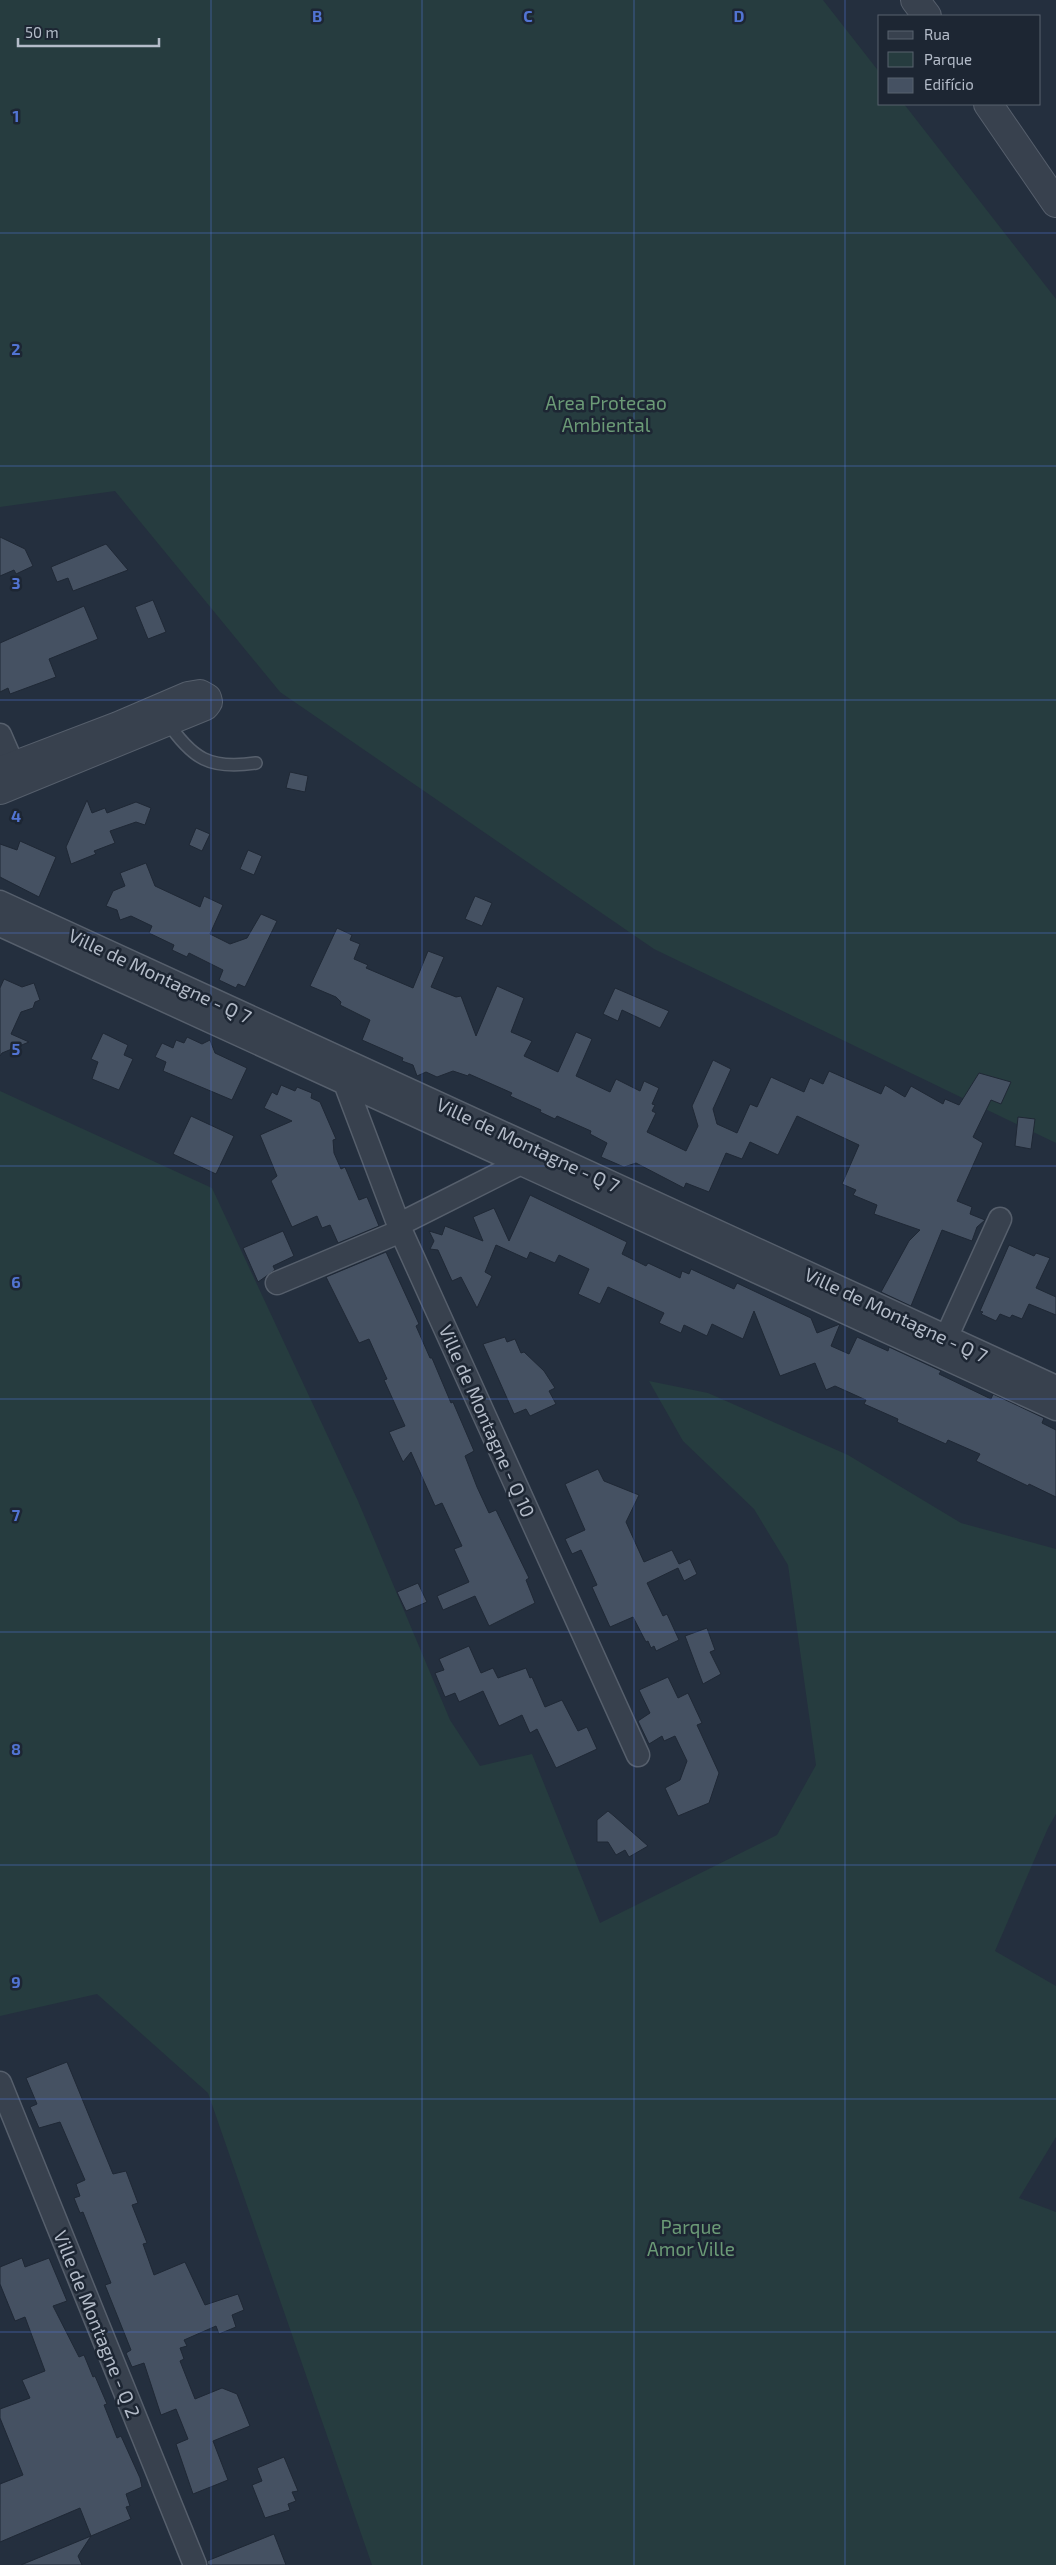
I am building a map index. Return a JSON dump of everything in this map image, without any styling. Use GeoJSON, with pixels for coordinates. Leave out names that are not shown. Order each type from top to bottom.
{"type":"FeatureCollection","features":[{"type":"Feature","properties":{"kind":"street"},"geometry":{"type":"LineString","coordinates":[[915,0],[926,15]]}},
{"type":"Feature","properties":{"kind":"street"},"geometry":{"type":"LineString","coordinates":[[989,105],[1056,203]]}},
{"type":"Feature","properties":{"kind":"street"},"geometry":{"type":"LineString","coordinates":[[0,735],[8,777],[196,701]]}},
{"type":"Feature","properties":{"kind":"street","name":"Ville de Montagne - Q 7"},"geometry":{"type":"LineString","coordinates":[[0,902],[542,1152],[919,1336],[1056,1409]]}},
{"type":"Feature","properties":{"kind":"street","name":"Ville de Montagne - Q 7"},"geometry":{"type":"LineString","coordinates":[[0,925],[522,1164],[919,1336],[946,1338],[1056,1388]]}},
{"type":"Feature","properties":{"kind":"street","name":"Ville de Montagne - Q 10"},"geometry":{"type":"LineString","coordinates":[[338,1058],[344,1083],[400,1228],[638,1755]]}},
{"type":"Feature","properties":{"kind":"street"},"geometry":{"type":"LineString","coordinates":[[277,1283],[400,1228],[542,1152]]}},
{"type":"Feature","properties":{"kind":"street"},"geometry":{"type":"LineString","coordinates":[[946,1338],[1000,1219]]}},
{"type":"Feature","properties":{"kind":"street","name":"Ville de Montagne - Q 2"},"geometry":{"type":"LineString","coordinates":[[0,2083],[195,2565]]}},
{"type":"Feature","properties":{"kind":"lane"},"geometry":{"type":"LineString","coordinates":[[163,715],[180,738],[206,762],[230,765],[256,763]]}},
{"type":"Feature","properties":{"kind":"green space","name":"Area Protecao Ambiental"},"geometry":{"type":"Polygon","coordinates":[[[0,0],[823,0],[878,70],[878,105],[905,105],[1056,299],[1056,1143],[654,949],[280,692],[115,491],[0,507],[0,0]]]}},
{"type":"Feature","properties":{"kind":"green space","name":"Parque Amor Ville"},"geometry":{"type":"Polygon","coordinates":[[[0,1091],[212,1188],[358,1501],[450,1720],[480,1766],[532,1754],[600,1923],[777,1835],[816,1765],[788,1565],[754,1509],[683,1441],[649,1381],[708,1393],[848,1455],[961,1523],[1056,1549],[1056,1814],[1048,1828],[995,1951],[1056,1986],[1056,2137],[1019,2198],[1056,2212],[1056,2565],[372,2565],[208,2093],[97,1994],[0,2016],[0,1091]]]}},
{"type":"Feature","properties":{"kind":"building"},"geometry":{"type":"Polygon","coordinates":[[[0,537],[25,549],[33,566],[16,574],[14,570],[0,576],[0,537]]]}},
{"type":"Feature","properties":{"kind":"building"},"geometry":{"type":"Polygon","coordinates":[[[106,544],[128,570],[73,591],[68,578],[57,582],[51,567],[106,544]]]}},
{"type":"Feature","properties":{"kind":"building"},"geometry":{"type":"Polygon","coordinates":[[[153,600],[166,632],[148,639],[135,607],[153,600]]]}},
{"type":"Feature","properties":{"kind":"building"},"geometry":{"type":"Polygon","coordinates":[[[84,606],[98,639],[49,659],[56,677],[10,694],[8,688],[0,692],[0,643],[84,606]]]}},
{"type":"Feature","properties":{"kind":"building"},"geometry":{"type":"Polygon","coordinates":[[[290,772],[308,776],[305,792],[286,788],[290,772]]]}},
{"type":"Feature","properties":{"kind":"building"},"geometry":{"type":"Polygon","coordinates":[[[87,800],[92,813],[105,808],[107,813],[136,802],[151,808],[145,825],[136,822],[110,831],[115,843],[94,851],[96,854],[71,864],[66,847],[87,800]]]}},
{"type":"Feature","properties":{"kind":"building"},"geometry":{"type":"Polygon","coordinates":[[[196,828],[210,834],[202,851],[189,845],[196,828]]]}},
{"type":"Feature","properties":{"kind":"building"},"geometry":{"type":"Polygon","coordinates":[[[20,841],[56,857],[39,897],[0,877],[0,844],[17,850],[20,841]]]}},
{"type":"Feature","properties":{"kind":"building"},"geometry":{"type":"Polygon","coordinates":[[[248,850],[262,856],[254,875],[240,869],[248,850]]]}},
{"type":"Feature","properties":{"kind":"building"},"geometry":{"type":"Polygon","coordinates":[[[146,863],[155,886],[200,907],[204,896],[223,905],[210,934],[230,944],[247,938],[261,914],[277,921],[245,987],[238,984],[236,988],[219,980],[223,970],[189,953],[187,957],[172,950],[174,945],[149,933],[152,926],[131,916],[120,920],[117,910],[106,906],[113,891],[125,886],[120,873],[146,863]]]}},
{"type":"Feature","properties":{"kind":"building"},"geometry":{"type":"Polygon","coordinates":[[[475,896],[492,903],[482,926],[465,919],[475,896]]]}},
{"type":"Feature","properties":{"kind":"building"},"geometry":{"type":"Polygon","coordinates":[[[337,928],[352,935],[350,940],[360,944],[354,959],[368,965],[366,968],[413,988],[428,951],[444,957],[431,987],[456,997],[461,996],[476,1036],[497,986],[524,998],[511,1032],[532,1041],[524,1056],[558,1072],[576,1032],[592,1039],[576,1076],[610,1092],[616,1079],[640,1091],[644,1081],[659,1088],[652,1104],[655,1105],[652,1111],[656,1113],[647,1132],[686,1151],[698,1126],[692,1106],[713,1060],[731,1069],[713,1109],[717,1124],[737,1133],[750,1104],[757,1107],[771,1077],[804,1092],[810,1078],[823,1084],[829,1071],[881,1094],[885,1085],[905,1097],[911,1086],[943,1104],[945,1099],[959,1105],[979,1073],[1011,1082],[1001,1104],[991,1100],[973,1137],[983,1143],[957,1201],[972,1207],[970,1214],[985,1220],[977,1227],[972,1241],[942,1230],[911,1306],[881,1292],[909,1241],[920,1230],[874,1214],[877,1205],[853,1195],[856,1190],[842,1184],[859,1145],[797,1116],[778,1155],[750,1142],[742,1159],[726,1153],[709,1192],[686,1183],[684,1188],[636,1163],[624,1167],[601,1157],[607,1143],[590,1134],[591,1131],[557,1116],[555,1119],[540,1112],[541,1110],[510,1096],[512,1093],[469,1074],[468,1076],[453,1071],[437,1077],[426,1072],[417,1076],[413,1065],[402,1061],[403,1058],[362,1040],[370,1020],[340,1005],[341,1002],[336,997],[310,986],[337,928]]]}},
{"type":"Feature","properties":{"kind":"building"},"geometry":{"type":"Polygon","coordinates":[[[4,979],[22,987],[34,983],[40,1000],[35,1002],[33,1008],[21,1012],[11,1034],[29,1042],[2,1053],[0,1056],[0,988],[4,979]]]}},
{"type":"Feature","properties":{"kind":"building"},"geometry":{"type":"Polygon","coordinates":[[[615,988],[669,1011],[660,1028],[622,1010],[618,1021],[603,1014],[615,988]]]}},
{"type":"Feature","properties":{"kind":"building"},"geometry":{"type":"Polygon","coordinates":[[[103,1033],[128,1045],[124,1055],[133,1059],[119,1090],[92,1079],[98,1062],[91,1059],[103,1033]]]}},
{"type":"Feature","properties":{"kind":"building"},"geometry":{"type":"Polygon","coordinates":[[[187,1037],[202,1044],[210,1040],[215,1053],[247,1068],[232,1100],[163,1071],[166,1062],[155,1057],[162,1043],[173,1048],[176,1040],[184,1043],[187,1037]]]}},
{"type":"Feature","properties":{"kind":"building"},"geometry":{"type":"Polygon","coordinates":[[[281,1085],[295,1091],[297,1087],[312,1093],[311,1098],[320,1102],[336,1139],[333,1140],[334,1153],[341,1169],[345,1167],[359,1200],[367,1197],[379,1226],[338,1243],[330,1225],[322,1228],[317,1216],[292,1227],[271,1181],[277,1176],[260,1135],[292,1121],[264,1108],[272,1092],[277,1095],[281,1085]]]}},
{"type":"Feature","properties":{"kind":"building"},"geometry":{"type":"Polygon","coordinates":[[[191,1116],[234,1136],[216,1174],[173,1154],[191,1116]]]}},
{"type":"Feature","properties":{"kind":"building"},"geometry":{"type":"Polygon","coordinates":[[[1018,1117],[1035,1119],[1031,1149],[1015,1146],[1018,1117]]]}},
{"type":"Feature","properties":{"kind":"building"},"geometry":{"type":"Polygon","coordinates":[[[530,1195],[627,1242],[622,1254],[646,1266],[648,1263],[680,1278],[682,1271],[689,1274],[691,1269],[734,1289],[737,1283],[811,1318],[817,1333],[840,1324],[831,1346],[849,1354],[857,1337],[888,1351],[889,1347],[941,1371],[939,1374],[991,1399],[993,1394],[1044,1418],[1042,1423],[1056,1430],[1056,1497],[976,1461],[980,1454],[948,1440],[946,1444],[897,1422],[898,1419],[864,1404],[866,1400],[835,1386],[826,1390],[815,1363],[780,1376],[754,1311],[743,1339],[712,1324],[707,1336],[684,1325],[681,1333],[659,1323],[664,1313],[608,1287],[600,1304],[578,1294],[589,1269],[559,1255],[555,1263],[530,1252],[527,1259],[496,1245],[485,1272],[492,1276],[477,1308],[461,1277],[452,1281],[438,1250],[430,1249],[434,1241],[429,1231],[442,1235],[445,1226],[483,1241],[473,1217],[494,1208],[509,1241],[530,1195]]]}},
{"type":"Feature","properties":{"kind":"building"},"geometry":{"type":"Polygon","coordinates":[[[283,1231],[294,1256],[273,1266],[275,1270],[258,1282],[243,1248],[283,1231]]]}},
{"type":"Feature","properties":{"kind":"building"},"geometry":{"type":"Polygon","coordinates":[[[1009,1245],[1034,1256],[1036,1253],[1050,1258],[1036,1288],[1056,1297],[1056,1315],[1029,1304],[1022,1319],[1012,1315],[1010,1318],[1000,1314],[996,1321],[981,1314],[983,1312],[980,1311],[1009,1245]]]}},
{"type":"Feature","properties":{"kind":"building"},"geometry":{"type":"Polygon","coordinates":[[[386,1252],[419,1324],[416,1326],[430,1358],[432,1358],[451,1403],[453,1402],[474,1451],[465,1456],[477,1487],[489,1513],[496,1510],[529,1578],[526,1580],[535,1603],[489,1626],[475,1596],[443,1610],[437,1596],[469,1582],[454,1549],[462,1546],[442,1503],[435,1506],[411,1452],[403,1462],[389,1432],[405,1426],[384,1380],[387,1379],[369,1339],[359,1343],[326,1277],[386,1252]]]}},
{"type":"Feature","properties":{"kind":"building"},"geometry":{"type":"Polygon","coordinates":[[[505,1337],[507,1342],[515,1339],[521,1353],[524,1352],[544,1371],[555,1388],[549,1391],[556,1404],[530,1416],[526,1409],[514,1414],[483,1344],[505,1337]]]}},
{"type":"Feature","properties":{"kind":"building"},"geometry":{"type":"Polygon","coordinates":[[[598,1469],[604,1481],[639,1495],[626,1522],[644,1562],[672,1550],[679,1564],[690,1559],[697,1574],[684,1581],[678,1568],[647,1583],[663,1616],[667,1614],[679,1640],[656,1651],[654,1646],[651,1648],[648,1641],[646,1642],[633,1617],[610,1627],[592,1587],[597,1585],[581,1550],[572,1554],[565,1539],[585,1530],[565,1484],[598,1469]]]}},
{"type":"Feature","properties":{"kind":"building"},"geometry":{"type":"Polygon","coordinates":[[[418,1583],[427,1602],[406,1611],[397,1592],[418,1583]]]}},
{"type":"Feature","properties":{"kind":"building"},"geometry":{"type":"Polygon","coordinates":[[[707,1628],[715,1650],[710,1652],[721,1674],[703,1684],[685,1636],[707,1628]]]}},
{"type":"Feature","properties":{"kind":"building"},"geometry":{"type":"Polygon","coordinates":[[[469,1646],[481,1673],[493,1668],[498,1678],[526,1668],[545,1707],[562,1700],[578,1731],[587,1727],[597,1749],[556,1768],[537,1729],[530,1733],[522,1715],[499,1726],[483,1691],[459,1702],[455,1693],[445,1697],[435,1673],[444,1670],[439,1659],[469,1646]]]}},
{"type":"Feature","properties":{"kind":"building"},"geometry":{"type":"Polygon","coordinates":[[[668,1677],[678,1698],[688,1693],[702,1723],[697,1725],[719,1773],[709,1803],[678,1816],[665,1788],[680,1780],[687,1761],[675,1736],[664,1741],[662,1736],[649,1744],[638,1721],[650,1713],[639,1690],[668,1677]]]}},
{"type":"Feature","properties":{"kind":"building"},"geometry":{"type":"Polygon","coordinates":[[[608,1811],[648,1846],[629,1857],[625,1850],[616,1855],[608,1842],[597,1842],[597,1820],[608,1811]]]}},
{"type":"Feature","properties":{"kind":"building"},"geometry":{"type":"Polygon","coordinates":[[[67,2062],[113,2174],[126,2171],[138,2203],[132,2205],[147,2243],[143,2244],[154,2275],[185,2262],[205,2305],[238,2294],[244,2310],[232,2315],[236,2327],[219,2334],[216,2326],[184,2340],[187,2346],[180,2348],[184,2359],[180,2361],[195,2399],[222,2388],[237,2394],[250,2426],[213,2441],[228,2480],[193,2494],[176,2444],[188,2439],[176,2409],[161,2415],[144,2363],[132,2367],[126,2353],[131,2350],[105,2285],[111,2283],[83,2212],[80,2213],[74,2198],[80,2196],[76,2184],[85,2180],[60,2122],[39,2128],[30,2107],[37,2104],[26,2078],[67,2062]]]}},
{"type":"Feature","properties":{"kind":"building"},"geometry":{"type":"Polygon","coordinates":[[[22,2258],[25,2267],[49,2258],[67,2301],[53,2306],[79,2357],[84,2355],[93,2377],[95,2376],[107,2404],[104,2405],[117,2438],[121,2436],[140,2478],[142,2487],[126,2494],[130,2506],[126,2507],[131,2519],[91,2536],[80,2508],[0,2542],[0,2484],[23,2475],[0,2418],[0,2409],[30,2398],[22,2380],[45,2371],[25,2317],[15,2321],[0,2284],[0,2267],[22,2258]]]}},
{"type":"Feature","properties":{"kind":"building"},"geometry":{"type":"Polygon","coordinates":[[[284,2457],[298,2491],[292,2492],[296,2501],[288,2504],[290,2510],[265,2518],[252,2485],[262,2481],[257,2468],[284,2457]]]}},
{"type":"Feature","properties":{"kind":"building"},"geometry":{"type":"Polygon","coordinates":[[[274,2534],[286,2565],[208,2565],[207,2561],[274,2534]]]}},
{"type":"Feature","properties":{"kind":"building"},"geometry":{"type":"Polygon","coordinates":[[[91,2536],[78,2556],[82,2565],[21,2565],[91,2536]]]}}]}
